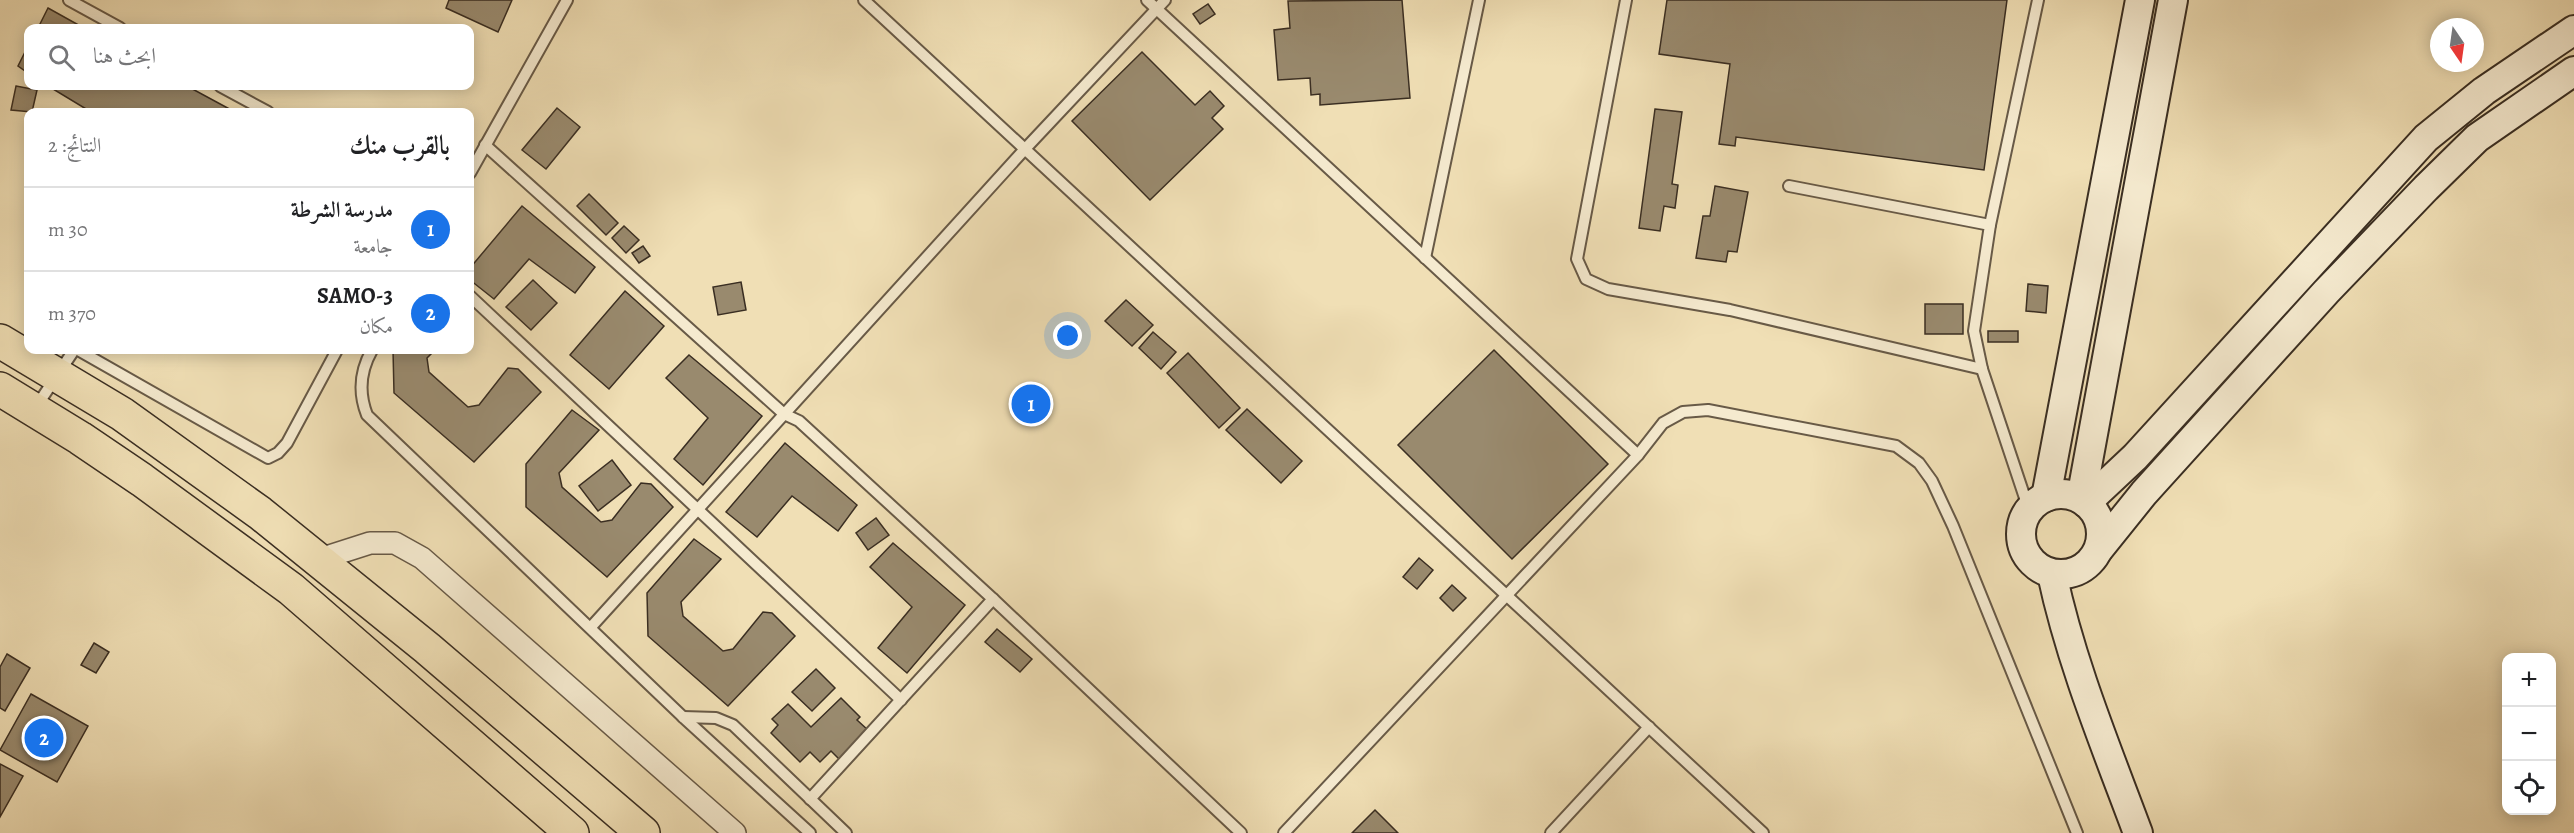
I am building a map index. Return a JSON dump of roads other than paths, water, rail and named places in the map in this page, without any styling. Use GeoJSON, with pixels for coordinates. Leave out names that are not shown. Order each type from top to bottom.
{"type":"FeatureCollection","features":[{"type":"Feature","properties":{"kind":"highway"},"geometry":{"type":"LineString","coordinates":[[0,341],[24,347]]}},
{"type":"Feature","properties":{"kind":"highway"},"geometry":{"type":"LineString","coordinates":[[54,354],[70,358],[122,414],[260,513],[426,648],[642,833]]}},
{"type":"Feature","properties":{"kind":"highway"},"geometry":{"type":"LineString","coordinates":[[0,389],[80,438],[195,518],[291,590],[572,833]]}},
{"type":"Feature","properties":{"kind":"street"},"geometry":{"type":"LineString","coordinates":[[2140,0],[2038,504],[2024,520],[2021,531],[2026,553],[2042,570],[2052,574],[2082,570],[2144,493],[2326,292],[2477,138],[2574,71]]}},
{"type":"Feature","properties":{"kind":"street"},"geometry":{"type":"LineString","coordinates":[[2083,501],[2173,0]]}},
{"type":"Feature","properties":{"kind":"street"},"geometry":{"type":"LineString","coordinates":[[2083,501],[2135,458],[2427,138],[2484,91],[2574,30]]}},
{"type":"Feature","properties":{"kind":"street"},"geometry":{"type":"LineString","coordinates":[[2038,504],[2070,495],[2083,501],[2097,516],[2101,526],[2099,549]]}},
{"type":"Feature","properties":{"kind":"street"},"geometry":{"type":"LineString","coordinates":[[317,560],[370,543],[395,543],[422,558],[735,833]]}},
{"type":"Feature","properties":{"kind":"street"},"geometry":{"type":"LineString","coordinates":[[2052,574],[2081,680],[2138,833]]}},
{"type":"Feature","properties":{"kind":"lane"},"geometry":{"type":"LineString","coordinates":[[69,0],[113,24]]}},
{"type":"Feature","properties":{"kind":"lane"},"geometry":{"type":"LineString","coordinates":[[474,166],[567,0]]}},
{"type":"Feature","properties":{"kind":"lane"},"geometry":{"type":"LineString","coordinates":[[864,0],[1763,833]]}},
{"type":"Feature","properties":{"kind":"lane"},"geometry":{"type":"LineString","coordinates":[[1148,0],[1638,455]]}},
{"type":"Feature","properties":{"kind":"lane"},"geometry":{"type":"LineString","coordinates":[[591,627],[1025,149],[1165,0]]}},
{"type":"Feature","properties":{"kind":"lane"},"geometry":{"type":"LineString","coordinates":[[1425,258],[1479,0]]}},
{"type":"Feature","properties":{"kind":"lane"},"geometry":{"type":"LineString","coordinates":[[1626,0],[1577,259],[1586,279],[1608,289],[1730,310],[1982,369]]}},
{"type":"Feature","properties":{"kind":"lane"},"geometry":{"type":"LineString","coordinates":[[2038,0],[1990,225],[1974,331],[1982,369],[2038,504]]}},
{"type":"Feature","properties":{"kind":"lane"},"geometry":{"type":"LineString","coordinates":[[227,90],[261,108]]}},
{"type":"Feature","properties":{"kind":"lane"},"geometry":{"type":"LineString","coordinates":[[485,145],[784,414],[799,421],[993,599],[1241,833]]}},
{"type":"Feature","properties":{"kind":"lane"},"geometry":{"type":"LineString","coordinates":[[1789,186],[1990,225]]}},
{"type":"Feature","properties":{"kind":"lane"},"geometry":{"type":"LineString","coordinates":[[474,300],[901,700]]}},
{"type":"Feature","properties":{"kind":"lane"},"geometry":{"type":"LineString","coordinates":[[34,410],[70,358],[268,458],[278,453],[287,443],[335,354]]}},
{"type":"Feature","properties":{"kind":"lane"},"geometry":{"type":"LineString","coordinates":[[370,354],[365,365],[361,387],[362,402],[367,415],[683,717],[810,833]]}},
{"type":"Feature","properties":{"kind":"lane"},"geometry":{"type":"LineString","coordinates":[[1284,833],[1638,455],[1663,423],[1683,412],[1708,410],[1896,446],[1919,463],[1932,481],[1953,526],[2077,833]]}},
{"type":"Feature","properties":{"kind":"lane"},"geometry":{"type":"LineString","coordinates":[[810,799],[993,599]]}},
{"type":"Feature","properties":{"kind":"lane"},"geometry":{"type":"LineString","coordinates":[[683,717],[716,718],[733,725],[846,833]]}},
{"type":"Feature","properties":{"kind":"lane"},"geometry":{"type":"LineString","coordinates":[[1551,833],[1649,727]]}},
{"type":"Feature","properties":{"kind":"place","name":"مدرسة الشرطة"},"geometry":{"type":"Point","coordinates":[1031,404]}},
{"type":"Feature","properties":{"kind":"place","name":"SAMO-3"},"geometry":{"type":"Point","coordinates":[44,738]}}]}
